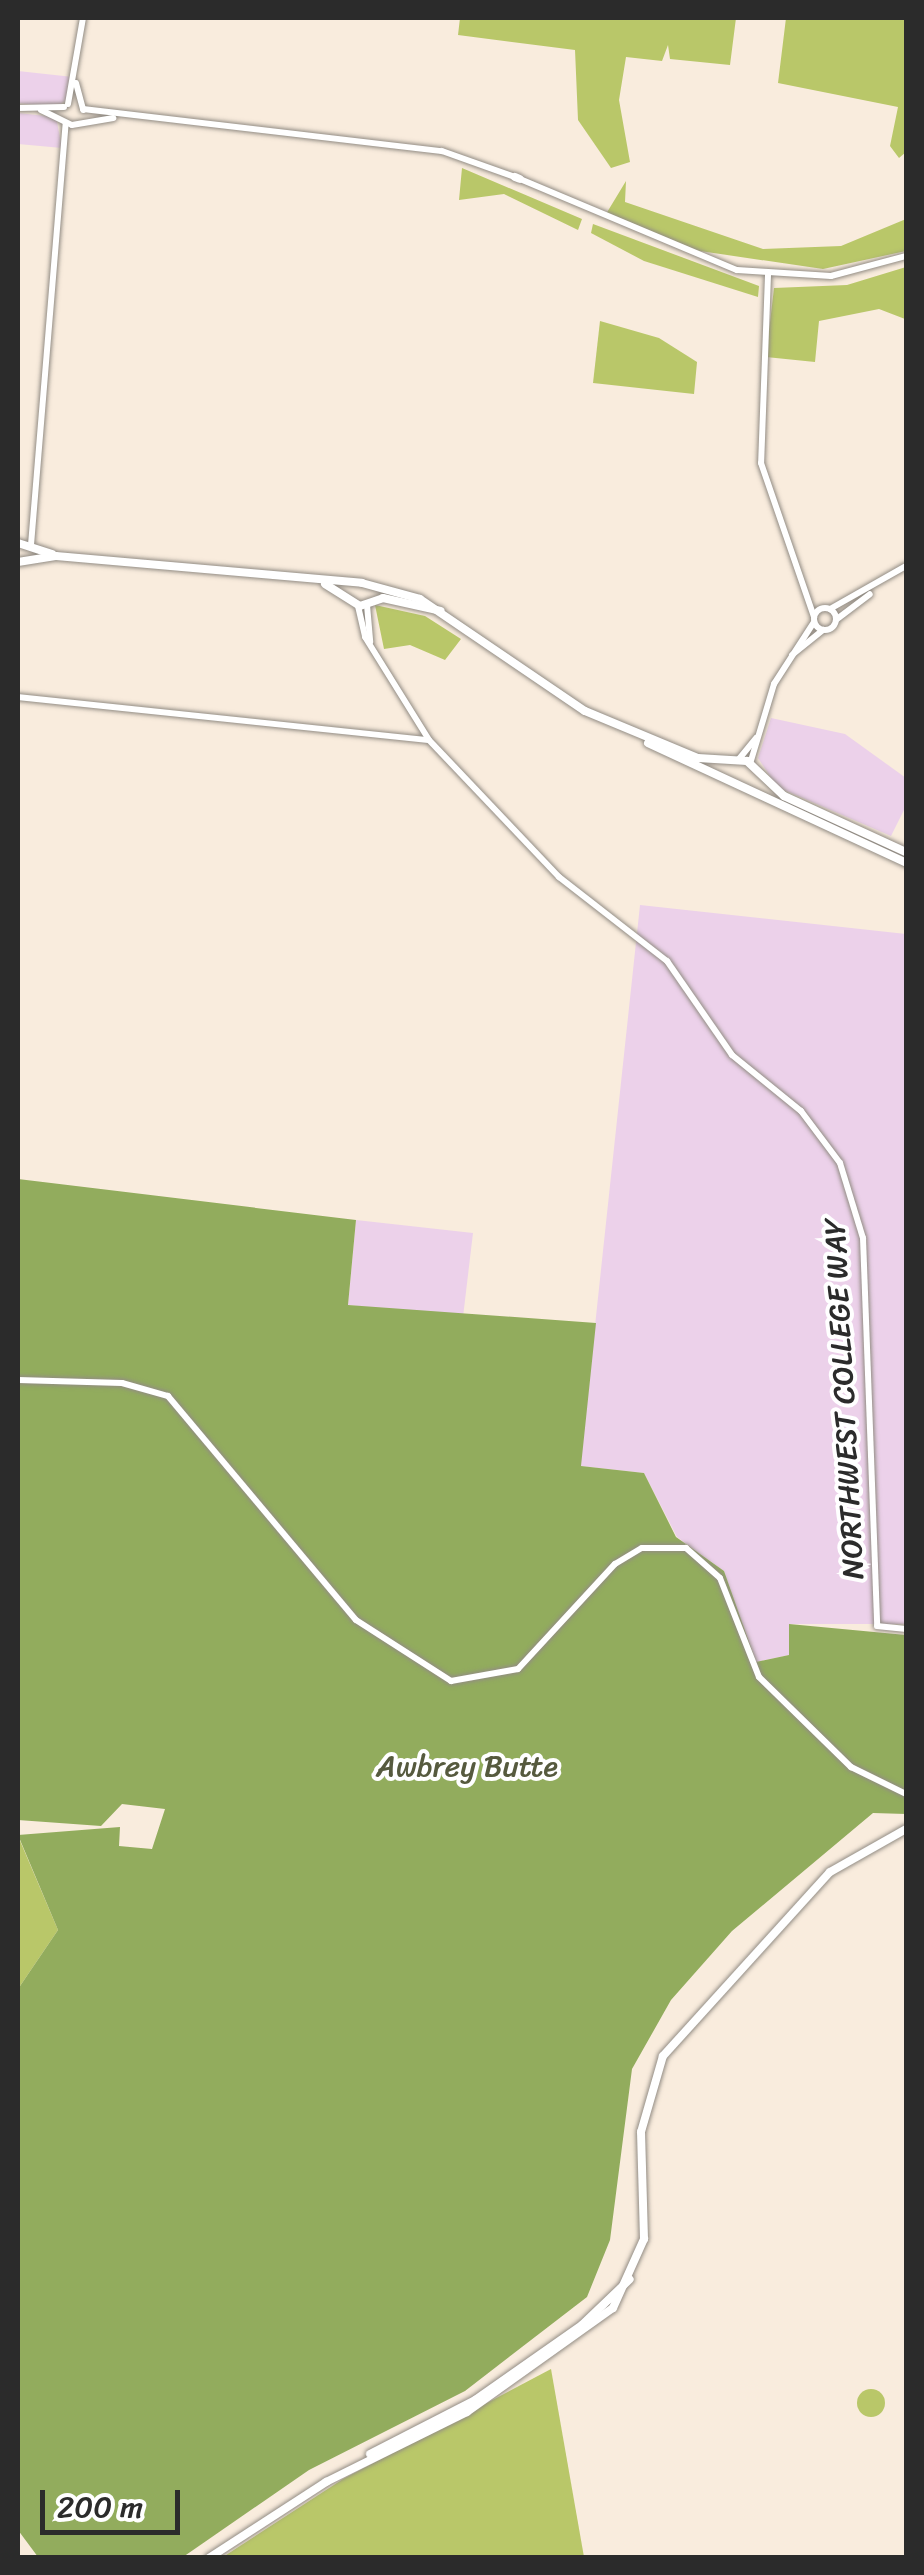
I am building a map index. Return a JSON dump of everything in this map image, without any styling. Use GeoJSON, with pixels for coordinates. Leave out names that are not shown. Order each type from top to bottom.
{"type":"FeatureCollection","features":[{"type":"Feature","properties":{"kind":"main road"},"geometry":{"type":"LineString","coordinates":[[18,543],[56,556]]}},
{"type":"Feature","properties":{"kind":"main road"},"geometry":{"type":"LineString","coordinates":[[31,560],[32,546]]}},
{"type":"Feature","properties":{"kind":"main road"},"geometry":{"type":"LineString","coordinates":[[18,562],[56,556],[355,585],[440,611],[568,701],[906,863]]}},
{"type":"Feature","properties":{"kind":"main road"},"geometry":{"type":"LineString","coordinates":[[325,584],[366,604],[440,611]]}},
{"type":"Feature","properties":{"kind":"main road"},"geometry":{"type":"LineString","coordinates":[[350,596],[355,585]]}},
{"type":"Feature","properties":{"kind":"main road"},"geometry":{"type":"LineString","coordinates":[[366,604],[371,588]]}},
{"type":"Feature","properties":{"kind":"main road"},"geometry":{"type":"LineString","coordinates":[[644,740],[752,768],[906,852]]}},
{"type":"Feature","properties":{"kind":"main road"},"geometry":{"type":"LineString","coordinates":[[728,775],[735,762]]}},
{"type":"Feature","properties":{"kind":"main road"},"geometry":{"type":"LineString","coordinates":[[748,784],[752,768]]}},
{"type":"Feature","properties":{"kind":"main road"},"geometry":{"type":"LineString","coordinates":[[209,2558],[326,2482],[467,2412],[602,2318],[630,2279],[645,2227],[642,2115],[663,2056],[830,1872],[906,1830]]}},
{"type":"Feature","properties":{"kind":"main road"},"geometry":{"type":"LineString","coordinates":[[201,2558],[326,2477],[460,2410],[582,2325],[630,2279]]}},
{"type":"Feature","properties":{"kind":"street"},"geometry":{"type":"LineString","coordinates":[[69,147],[82,108],[76,83],[82,18]]}},
{"type":"Feature","properties":{"kind":"street"},"geometry":{"type":"LineString","coordinates":[[32,546],[30,522],[69,147],[64,121],[76,83]]}},
{"type":"Feature","properties":{"kind":"street"},"geometry":{"type":"LineString","coordinates":[[18,108],[41,110],[66,105],[114,118],[442,151],[517,178],[686,253],[768,275],[850,274],[906,256]]}},
{"type":"Feature","properties":{"kind":"street"},"geometry":{"type":"LineString","coordinates":[[41,110],[64,121],[114,118]]}},
{"type":"Feature","properties":{"kind":"street"},"geometry":{"type":"LineString","coordinates":[[768,275],[761,463],[814,619],[824,630]]}},
{"type":"Feature","properties":{"kind":"street"},"geometry":{"type":"LineString","coordinates":[[18,543],[30,522]]}},
{"type":"Feature","properties":{"kind":"street"},"geometry":{"type":"LineString","coordinates":[[791,656],[906,566]]}},
{"type":"Feature","properties":{"kind":"street"},"geometry":{"type":"LineString","coordinates":[[752,768],[760,728],[791,656],[814,619],[874,590]]}},
{"type":"Feature","properties":{"kind":"street"},"geometry":{"type":"LineString","coordinates":[[809,595],[837,619]]}},
{"type":"Feature","properties":{"kind":"street","name":"NORTHWEST COLLEGE WAY"},"geometry":{"type":"LineString","coordinates":[[366,604],[370,643],[429,740],[559,877],[667,961],[732,1056],[801,1111],[840,1164],[864,1238],[877,1626],[906,1629]]}},
{"type":"Feature","properties":{"kind":"street"},"geometry":{"type":"LineString","coordinates":[[18,697],[429,740]]}},
{"type":"Feature","properties":{"kind":"street"},"geometry":{"type":"LineString","coordinates":[[735,762],[760,728]]}},
{"type":"Feature","properties":{"kind":"street"},"geometry":{"type":"LineString","coordinates":[[18,1380],[122,1383],[168,1396],[356,1620],[451,1680],[518,1670],[615,1564],[642,1548],[686,1548],[720,1578],[758,1677],[850,1767],[906,1794]]}},
{"type":"Feature","properties":{"kind":"shaded area"},"geometry":{"type":"Polygon","coordinates":[[[18,71],[73,77],[69,98],[56,107],[18,103],[18,71]]]}},
{"type":"Feature","properties":{"kind":"shaded area"},"geometry":{"type":"Polygon","coordinates":[[[18,113],[56,117],[62,148],[18,144],[18,113]]]}},
{"type":"Feature","properties":{"kind":"shaded area"},"geometry":{"type":"Polygon","coordinates":[[[771,718],[845,734],[906,778],[906,806],[891,836],[777,787],[758,758],[771,718]]]}},
{"type":"Feature","properties":{"kind":"shaded area"},"geometry":{"type":"Polygon","coordinates":[[[640,905],[906,934],[906,1624],[790,1624],[789,1655],[756,1662],[724,1571],[677,1537],[644,1473],[580,1466],[640,905]]]}},
{"type":"Feature","properties":{"kind":"shaded area"},"geometry":{"type":"Polygon","coordinates":[[[356,1220],[473,1233],[463,1317],[348,1305],[356,1220]]]}},
{"type":"Feature","properties":{"kind":"green space"},"geometry":{"type":"Polygon","coordinates":[[[460,18],[736,18],[730,65],[670,59],[668,45],[662,61],[626,57],[619,100],[630,162],[611,168],[578,120],[575,50],[458,35],[460,18]]]}},
{"type":"Feature","properties":{"kind":"green space"},"geometry":{"type":"Polygon","coordinates":[[[786,18],[906,18],[906,152],[899,158],[890,146],[898,107],[778,83],[786,18]]]}},
{"type":"Feature","properties":{"kind":"green space"},"geometry":{"type":"Polygon","coordinates":[[[462,168],[582,219],[578,230],[504,194],[459,200],[462,168]]]}},
{"type":"Feature","properties":{"kind":"green space"},"geometry":{"type":"Polygon","coordinates":[[[626,181],[625,202],[763,249],[841,246],[906,219],[906,251],[823,269],[693,250],[606,214],[626,181]]]}},
{"type":"Feature","properties":{"kind":"green space"},"geometry":{"type":"Polygon","coordinates":[[[593,224],[759,286],[758,297],[644,261],[591,233],[593,224]]]}},
{"type":"Feature","properties":{"kind":"green space"},"geometry":{"type":"Polygon","coordinates":[[[906,267],[905,319],[879,309],[819,321],[815,362],[766,357],[774,288],[847,285],[906,267]]]}},
{"type":"Feature","properties":{"kind":"green space"},"geometry":{"type":"Polygon","coordinates":[[[600,321],[659,338],[697,362],[694,394],[593,383],[600,321]]]}},
{"type":"Feature","properties":{"kind":"green space"},"geometry":{"type":"Polygon","coordinates":[[[375,605],[425,616],[461,639],[445,660],[410,645],[384,649],[375,605]]]}},
{"type":"Feature","properties":{"kind":"green space","name":"Awbrey Butte"},"geometry":{"type":"Polygon","coordinates":[[[18,1179],[356,1220],[348,1305],[596,1323],[581,1466],[644,1473],[676,1537],[724,1571],[756,1662],[789,1655],[789,1624],[906,1635],[906,1814],[873,1813],[732,1931],[671,2000],[632,2069],[610,2240],[587,2297],[465,2391],[309,2470],[183,2557],[38,2557],[18,2530],[18,1989],[58,1930],[18,1835],[120,1827],[119,1846],[152,1849],[165,1809],[122,1804],[101,1826],[18,1820],[18,1179]]]}},
{"type":"Feature","properties":{"kind":"green space"},"geometry":{"type":"Polygon","coordinates":[[[18,1836],[58,1930],[18,1989],[18,1836]]]}},
{"type":"Feature","properties":{"kind":"green space"},"geometry":{"type":"Polygon","coordinates":[[[551,2369],[584,2557],[223,2557],[343,2479],[551,2369]]]}},
{"type":"Feature","properties":{"kind":"green space"},"geometry":{"type":"Polygon","coordinates":[[[871,2389],[881,2393],[885,2403],[881,2413],[871,2417],[861,2413],[857,2403],[861,2393],[871,2389]]]}}]}
